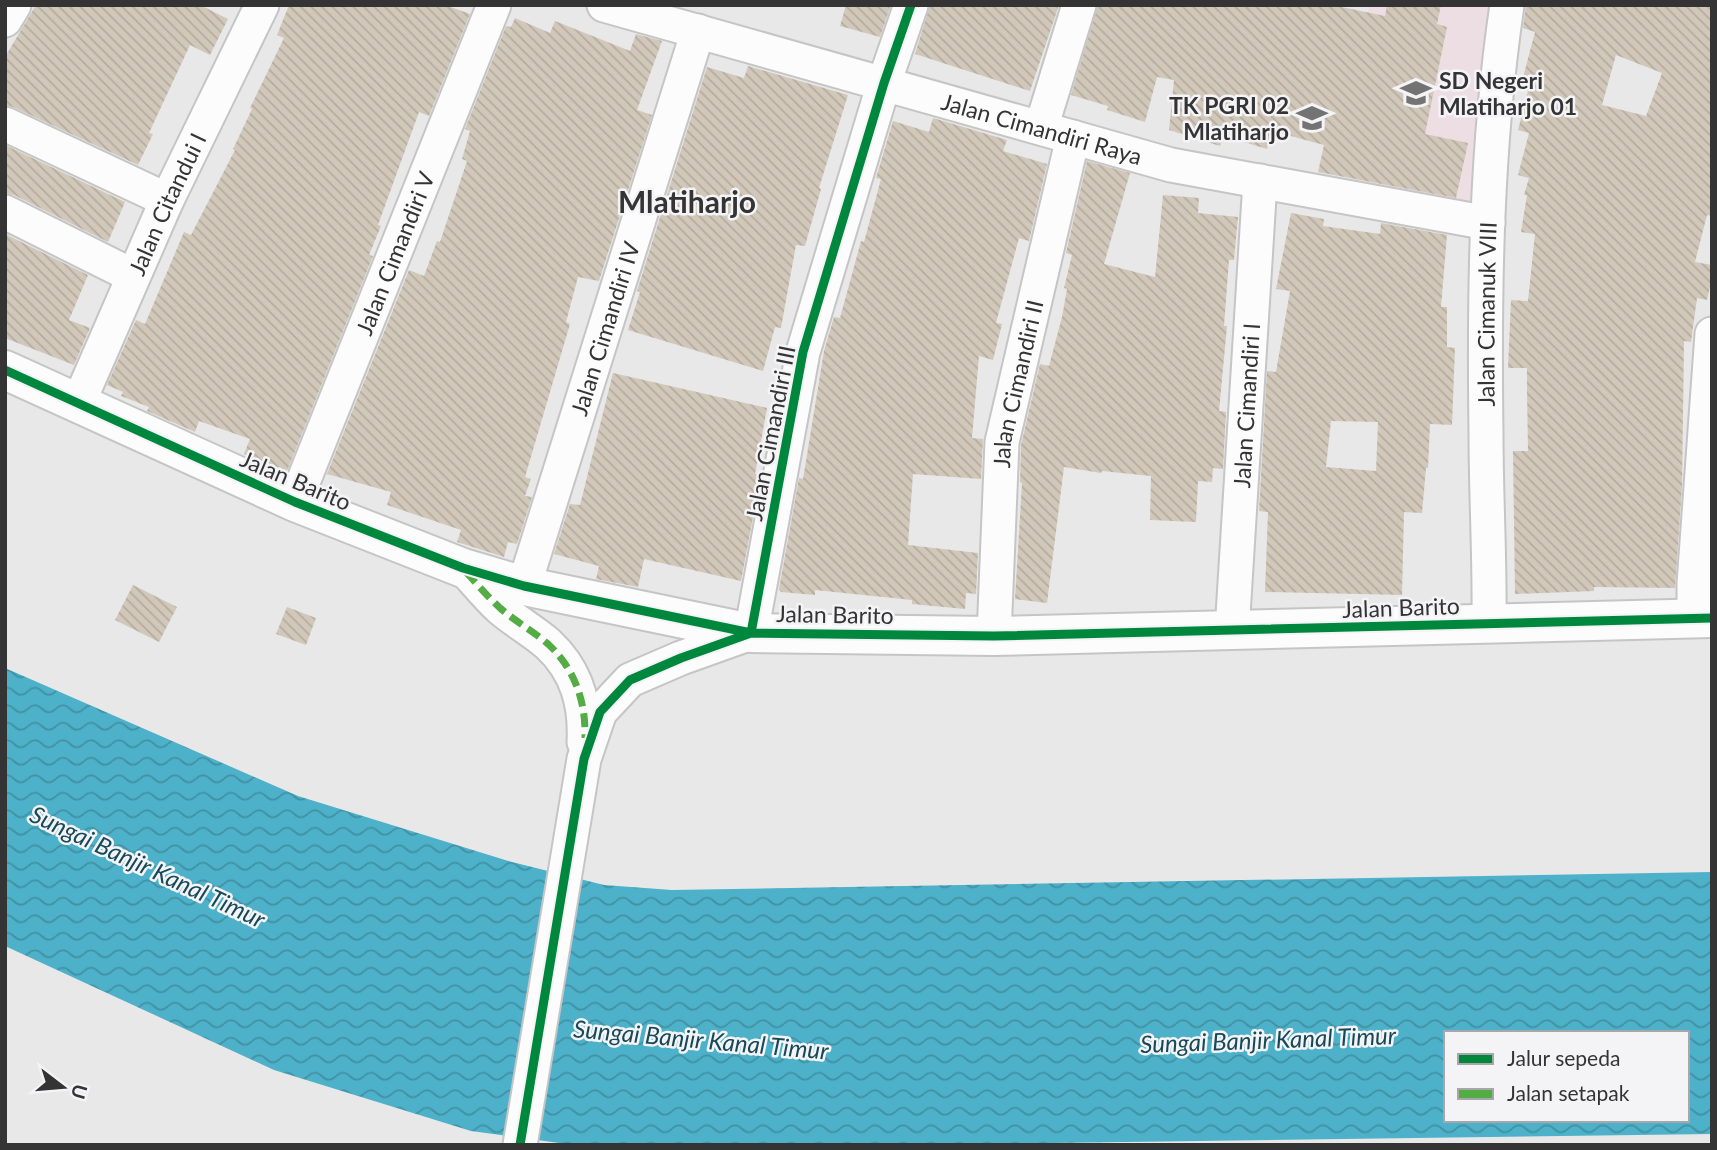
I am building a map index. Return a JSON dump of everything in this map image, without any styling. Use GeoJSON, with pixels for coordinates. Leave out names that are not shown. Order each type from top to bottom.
{"type":"FeatureCollection","features":[{"type":"Feature","properties":{"kind":"street"},"geometry":{"type":"LineString","coordinates":[[5,20],[14,5]]}},
{"type":"Feature","properties":{"kind":"street","name":"Jalan Citandui I"},"geometry":{"type":"LineString","coordinates":[[78,404],[167,200],[262,5]]}},
{"type":"Feature","properties":{"kind":"street","name":"Jalan Cimandiri V"},"geometry":{"type":"LineString","coordinates":[[295,502],[494,5]]}},
{"type":"Feature","properties":{"kind":"street","name":"Jalan Cimandiri Raya"},"geometry":{"type":"LineString","coordinates":[[604,5],[1171,165],[1488,223]]}},
{"type":"Feature","properties":{"kind":"street","name":"Jalan Cimandiri III"},"geometry":{"type":"LineString","coordinates":[[751,633],[803,352],[884,83],[911,5]]}},
{"type":"Feature","properties":{"kind":"street"},"geometry":{"type":"LineString","coordinates":[[1041,128],[1079,5]]}},
{"type":"Feature","properties":{"kind":"street","name":"Jalan Cimanuk VIII"},"geometry":{"type":"LineString","coordinates":[[1489,624],[1486,433],[1488,223],[1496,79],[1507,5]]}},
{"type":"Feature","properties":{"kind":"street","name":"Jalan Cimandiri IV"},"geometry":{"type":"LineString","coordinates":[[524,586],[698,31]]}},
{"type":"Feature","properties":{"kind":"street"},"geometry":{"type":"LineString","coordinates":[[5,124],[167,200]]}},
{"type":"Feature","properties":{"kind":"street","name":"Jalan Cimandiri II"},"geometry":{"type":"LineString","coordinates":[[994,636],[1002,442],[1073,137]]}},
{"type":"Feature","properties":{"kind":"street","name":"Jalan Cimandiri I"},"geometry":{"type":"LineString","coordinates":[[1232,631],[1260,181]]}},
{"type":"Feature","properties":{"kind":"street"},"geometry":{"type":"LineString","coordinates":[[5,212],[133,276]]}},
{"type":"Feature","properties":{"kind":"street"},"geometry":{"type":"LineString","coordinates":[[1703,618],[1694,584],[1712,334]]}},
{"type":"Feature","properties":{"kind":"street","name":"Jalan Barito"},"geometry":{"type":"LineString","coordinates":[[5,370],[295,502],[463,568],[524,586],[751,633],[994,636],[1703,618]]}},
{"type":"Feature","properties":{"kind":"street"},"geometry":{"type":"LineString","coordinates":[[463,568],[500,608],[548,644],[564,662],[576,683],[585,716],[584,758],[520,1145]]}},
{"type":"Feature","properties":{"kind":"street"},"geometry":{"type":"LineString","coordinates":[[584,758],[600,712],[631,680],[681,658],[751,633]]}},
{"type":"Feature","properties":{"kind":"shaded area","name":"SD Negeri Mlatiharjo 01"},"geometry":{"type":"Polygon","coordinates":[[[1370,5],[1496,5],[1478,207],[1354,189],[1364,125],[1346,76],[1370,5]]]}},
{"type":"Feature","properties":{"kind":"water","name":"Sungai Banjir Kanal Timur"},"geometry":{"type":"Polygon","coordinates":[[[5,668],[298,796],[512,862],[604,885],[672,890],[1712,872],[1712,1134],[898,1145],[574,1145],[471,1131],[274,1070],[5,946],[5,668]]]}},
{"type":"Feature","properties":{"kind":"building"},"geometry":{"type":"Polygon","coordinates":[[[36,5],[200,5],[228,19],[210,55],[190,45],[149,133],[153,134],[138,165],[5,105],[5,57],[36,5]]]}},
{"type":"Feature","properties":{"kind":"building"},"geometry":{"type":"Polygon","coordinates":[[[289,5],[445,5],[470,14],[429,116],[419,112],[378,225],[381,226],[369,255],[373,256],[287,471],[244,454],[250,439],[199,421],[195,432],[147,411],[149,407],[121,396],[123,392],[107,385],[136,320],[145,324],[184,232],[191,235],[235,150],[233,149],[252,109],[250,108],[284,38],[277,35],[289,5]]]}},
{"type":"Feature","properties":{"kind":"building"},"geometry":{"type":"Polygon","coordinates":[[[846,5],[891,5],[880,37],[840,26],[846,5]]]}},
{"type":"Feature","properties":{"kind":"building"},"geometry":{"type":"Polygon","coordinates":[[[930,5],[1059,5],[1030,91],[915,54],[930,5]]]}},
{"type":"Feature","properties":{"kind":"building"},"geometry":{"type":"Polygon","coordinates":[[[1098,5],[1332,5],[1385,16],[1387,5],[1441,5],[1437,24],[1447,27],[1425,134],[1468,143],[1456,198],[1318,172],[1324,145],[1272,131],[1267,149],[1224,136],[1220,146],[1169,130],[1174,80],[1157,77],[1145,122],[1107,110],[1108,106],[1071,95],[1098,5]]]}},
{"type":"Feature","properties":{"kind":"building"},"geometry":{"type":"Polygon","coordinates":[[[1526,5],[1712,5],[1712,216],[1707,215],[1695,262],[1712,265],[1712,278],[1707,300],[1697,298],[1691,342],[1684,341],[1682,487],[1675,588],[1594,587],[1594,591],[1515,594],[1513,451],[1528,451],[1527,368],[1508,368],[1511,300],[1528,301],[1535,234],[1521,232],[1527,195],[1524,195],[1529,178],[1518,175],[1529,133],[1518,130],[1528,91],[1520,89],[1535,32],[1523,28],[1526,5]],[[1616,55],[1602,105],[1646,116],[1662,73],[1616,55]]]}},
{"type":"Feature","properties":{"kind":"building"},"geometry":{"type":"Polygon","coordinates":[[[515,18],[550,33],[555,21],[630,51],[636,34],[662,41],[637,110],[652,115],[599,281],[578,277],[566,322],[570,324],[525,477],[531,479],[525,496],[532,497],[517,544],[508,542],[504,557],[457,542],[461,530],[387,505],[391,492],[327,474],[409,270],[424,276],[437,241],[440,242],[467,161],[462,159],[470,131],[465,129],[506,26],[511,27],[515,18]]]}},
{"type":"Feature","properties":{"kind":"building"},"geometry":{"type":"Polygon","coordinates":[[[748,66],[848,95],[819,188],[821,189],[805,246],[796,245],[781,328],[775,327],[763,371],[628,330],[640,292],[637,291],[707,67],[744,78],[748,66]]]}},
{"type":"Feature","properties":{"kind":"building"},"geometry":{"type":"Polygon","coordinates":[[[933,118],[1007,140],[1003,151],[1047,164],[1029,241],[1019,238],[996,323],[1002,324],[993,360],[979,356],[972,438],[983,439],[981,479],[913,474],[908,545],[978,553],[976,594],[966,593],[965,609],[912,604],[912,600],[815,590],[815,595],[781,592],[779,589],[799,478],[803,479],[824,351],[834,317],[840,318],[861,241],[864,242],[881,179],[876,178],[893,121],[929,132],[933,118]]]}},
{"type":"Feature","properties":{"kind":"building"},"geometry":{"type":"Polygon","coordinates":[[[5,145],[125,202],[108,242],[5,193],[5,145]]]}},
{"type":"Feature","properties":{"kind":"building"},"geometry":{"type":"Polygon","coordinates":[[[1087,161],[1130,173],[1104,264],[1155,277],[1163,195],[1199,198],[1198,213],[1238,217],[1234,260],[1229,260],[1224,326],[1227,326],[1219,411],[1226,412],[1223,469],[1213,468],[1212,482],[1198,481],[1196,522],[1150,520],[1151,476],[1101,473],[1064,467],[1047,603],[1015,599],[1022,483],[1021,445],[1040,364],[1049,366],[1062,317],[1067,289],[1064,288],[1072,255],[1066,253],[1087,161]]]}},
{"type":"Feature","properties":{"kind":"building"},"geometry":{"type":"Polygon","coordinates":[[[1291,213],[1324,219],[1323,226],[1380,234],[1381,223],[1447,235],[1441,307],[1447,307],[1447,347],[1455,348],[1452,425],[1430,424],[1422,513],[1404,512],[1402,595],[1265,592],[1268,512],[1259,511],[1267,371],[1276,372],[1290,291],[1276,289],[1291,213]],[[1331,421],[1326,467],[1376,471],[1378,422],[1331,421]]]}},
{"type":"Feature","properties":{"kind":"building"},"geometry":{"type":"Polygon","coordinates":[[[5,234],[88,275],[69,320],[90,328],[74,365],[5,338],[5,234]]]}},
{"type":"Feature","properties":{"kind":"building"},"geometry":{"type":"Polygon","coordinates":[[[613,373],[767,408],[755,474],[761,475],[741,581],[644,559],[638,587],[596,579],[599,566],[554,554],[570,504],[580,505],[613,373]]]}},
{"type":"Feature","properties":{"kind":"building"},"geometry":{"type":"Polygon","coordinates":[[[133,585],[177,607],[159,642],[115,620],[133,585]]]}},
{"type":"Feature","properties":{"kind":"building"},"geometry":{"type":"Polygon","coordinates":[[[287,607],[316,618],[306,645],[276,634],[287,607]]]}},
{"type":"Feature","properties":{"kind":"marked path"},"geometry":{"type":"LineString","coordinates":[[466,572],[500,608],[548,644],[565,664],[581,699],[585,738]]}},
{"type":"Feature","properties":{"kind":"cycle path"},"geometry":{"type":"LineString","coordinates":[[520,1145],[584,759],[600,712],[630,680],[751,633],[803,352],[884,83],[911,5]]}},
{"type":"Feature","properties":{"kind":"cycle path"},"geometry":{"type":"LineString","coordinates":[[5,370],[295,502],[463,568],[524,586],[751,633],[994,636],[1712,618]]}},
{"type":"Feature","properties":{"kind":"place","name":"SD Negeri Mlatiharjo 01"},"geometry":{"type":"Point","coordinates":[1416,93]}},
{"type":"Feature","properties":{"kind":"place","name":"TK PGRI 02 Mlatiharjo"},"geometry":{"type":"Point","coordinates":[1312,118]}},
{"type":"Feature","properties":{"kind":"district","name":"Mlatiharjo"},"geometry":{"type":"Point","coordinates":[687,201]}}]}
